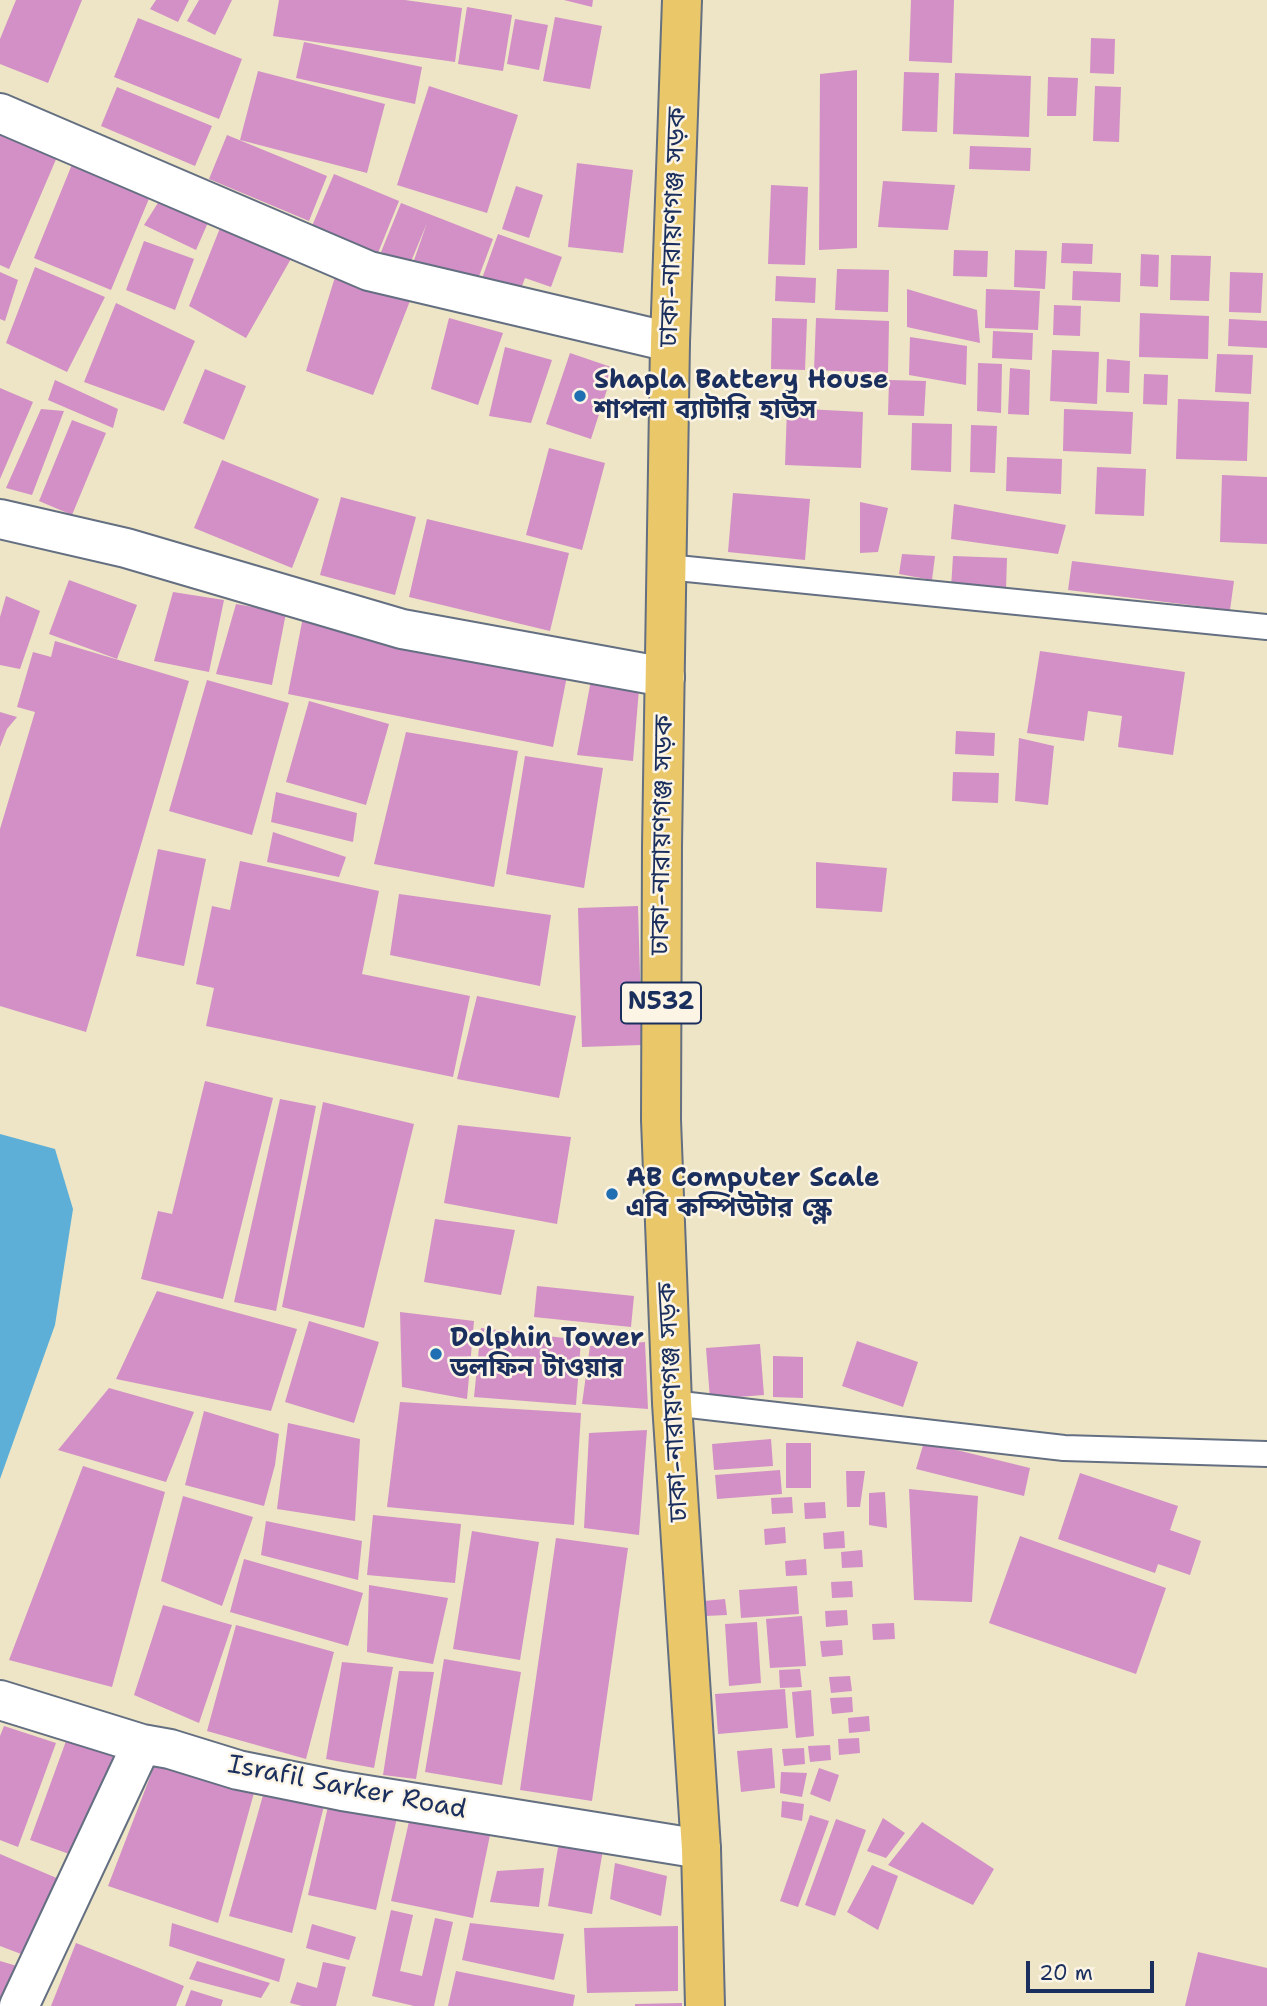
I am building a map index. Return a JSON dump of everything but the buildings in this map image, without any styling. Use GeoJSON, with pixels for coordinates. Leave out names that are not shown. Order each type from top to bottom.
{"type":"FeatureCollection","features":[{"type":"Feature","properties":{"kind":"highway","name":"ঢাকা-নারায়ণগঞ্জ সড়ক"},"geometry":{"type":"LineString","coordinates":[[682,0],[670,342],[661,1106],[672,1403],[701,1849],[705,2006]]}},
{"type":"Feature","properties":{"kind":"street"},"geometry":{"type":"LineString","coordinates":[[0,113],[369,271],[670,342]]}},
{"type":"Feature","properties":{"kind":"street"},"geometry":{"type":"LineString","coordinates":[[0,519],[126,548],[402,629],[665,677]]}},
{"type":"Feature","properties":{"kind":"street","name":"Israfil Sarker Road"},"geometry":{"type":"LineString","coordinates":[[0,1700],[142,1744],[170,1749],[238,1770],[342,1791],[701,1849]]}},
{"type":"Feature","properties":{"kind":"street"},"geometry":{"type":"LineString","coordinates":[[19,2006],[142,1744]]}},
{"type":"Feature","properties":{"kind":"lane"},"geometry":{"type":"LineString","coordinates":[[667,567],[1267,627]]}},
{"type":"Feature","properties":{"kind":"lane"},"geometry":{"type":"LineString","coordinates":[[672,1403],[1064,1448],[1267,1454]]}},
{"type":"Feature","properties":{"kind":"water"},"geometry":{"type":"Polygon","coordinates":[[[0,1134],[55,1149],[73,1209],[55,1325],[0,1479],[0,1134]]]}},
{"type":"Feature","properties":{"kind":"place","name":"Shapla Battery House শাপলা ব্যাটারি হাউস"},"geometry":{"type":"Point","coordinates":[580,396]}},
{"type":"Feature","properties":{"kind":"place","name":"AB Computer Scale এবি কম্পিউটার স্কেল"},"geometry":{"type":"Point","coordinates":[612,1194]}},
{"type":"Feature","properties":{"kind":"place","name":"Dolphin Tower ডলফিন টাওয়ার"},"geometry":{"type":"Point","coordinates":[436,1354]}}]}
